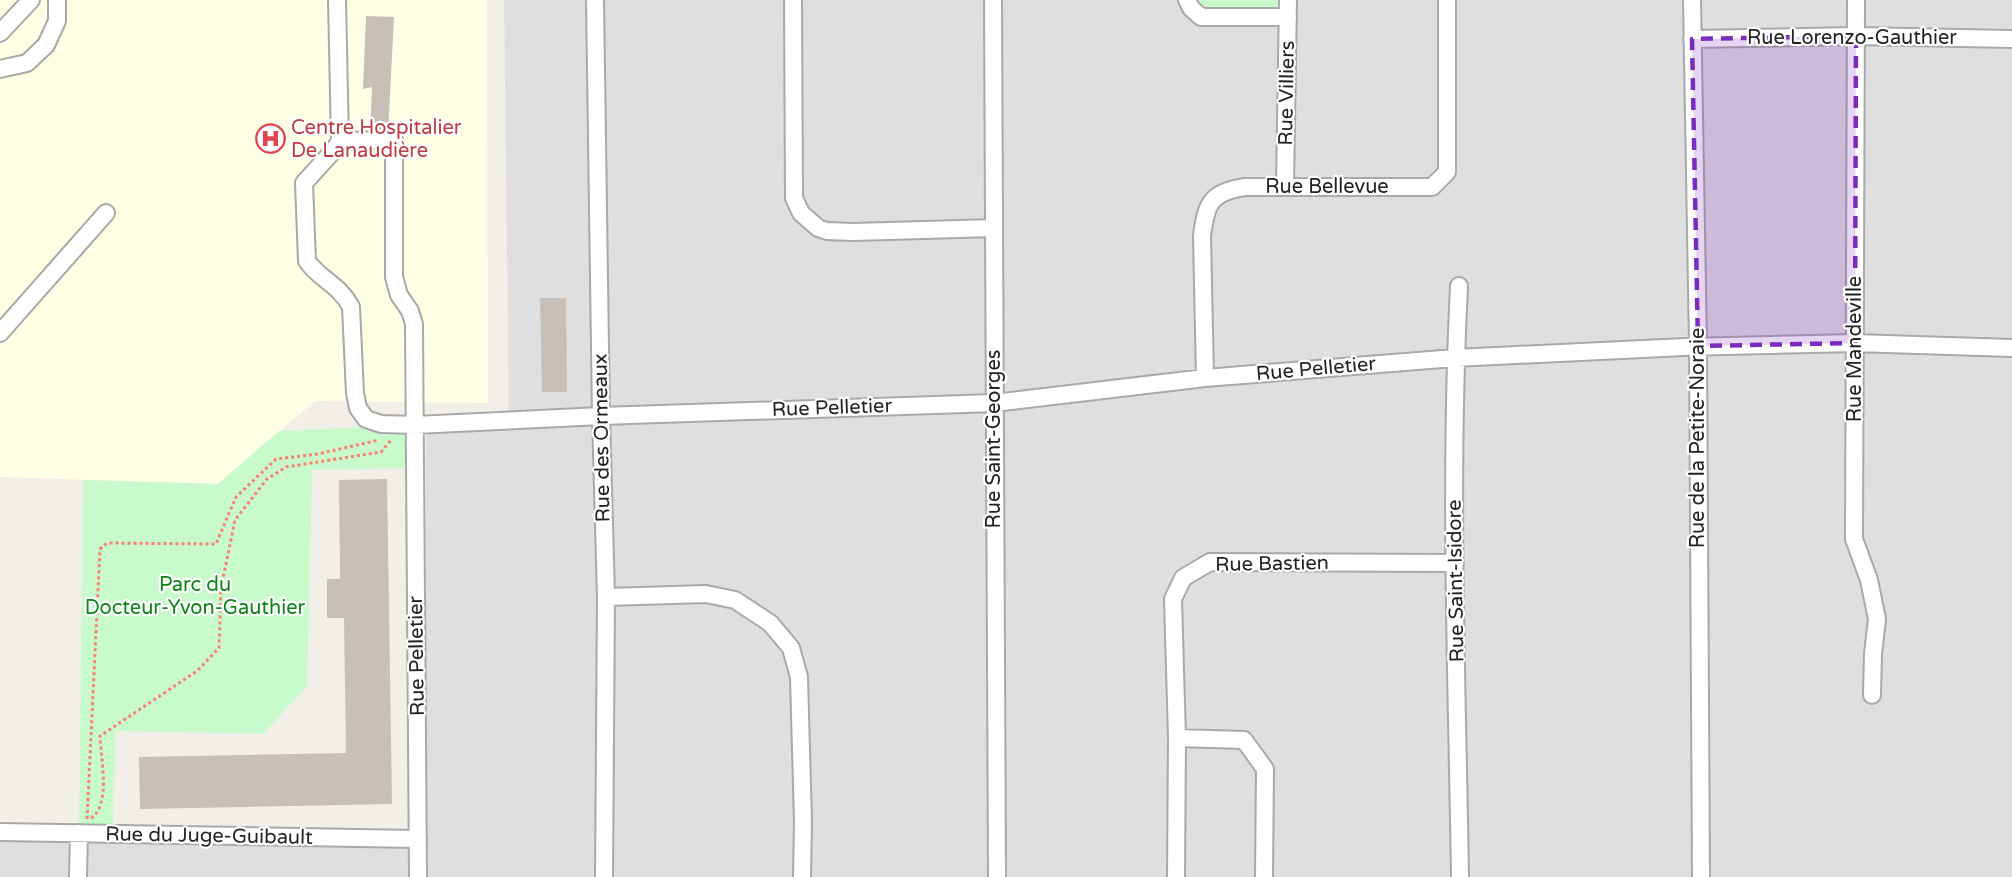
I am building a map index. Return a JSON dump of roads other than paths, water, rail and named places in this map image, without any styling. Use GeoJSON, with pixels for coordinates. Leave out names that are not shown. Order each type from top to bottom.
{"type":"FeatureCollection","features":[{"type":"Feature","properties":{"kind":"street"},"geometry":{"type":"LineString","coordinates":[[0,33],[31,0]]}},
{"type":"Feature","properties":{"kind":"street"},"geometry":{"type":"LineString","coordinates":[[0,69],[27,63],[46,45],[57,21],[57,0]]}},
{"type":"Feature","properties":{"kind":"street"},"geometry":{"type":"LineString","coordinates":[[337,0],[340,141],[304,183],[307,261],[311,267],[344,294],[351,307],[355,393],[358,408],[366,419],[381,424],[415,425],[414,324],[410,311],[399,295],[394,277],[394,140],[340,141]]}},
{"type":"Feature","properties":{"kind":"street","name":"Rue des Ormeaux"},"geometry":{"type":"LineString","coordinates":[[595,0],[606,597],[604,877]]}},
{"type":"Feature","properties":{"kind":"street"},"geometry":{"type":"LineString","coordinates":[[793,0],[794,198],[801,213],[818,228],[827,231],[994,228]]}},
{"type":"Feature","properties":{"kind":"street","name":"Rue Saint-Georges"},"geometry":{"type":"LineString","coordinates":[[993,0],[997,877]]}},
{"type":"Feature","properties":{"kind":"street"},"geometry":{"type":"LineString","coordinates":[[1187,0],[1191,8],[1201,17],[1288,17]]}},
{"type":"Feature","properties":{"kind":"street","name":"Rue Villiers"},"geometry":{"type":"LineString","coordinates":[[1285,186],[1288,0]]}},
{"type":"Feature","properties":{"kind":"street","name":"Rue Bellevue"},"geometry":{"type":"LineString","coordinates":[[1205,378],[1202,236],[1208,205],[1217,195],[1245,187],[1432,188],[1447,172],[1447,0]]}},
{"type":"Feature","properties":{"kind":"street","name":"Rue de la Petite-Noraie"},"geometry":{"type":"LineString","coordinates":[[1692,0],[1698,346],[1701,877]]}},
{"type":"Feature","properties":{"kind":"street","name":"Rue Mandeville"},"geometry":{"type":"LineString","coordinates":[[1856,0],[1854,539],[1869,580],[1877,619],[1872,695]]}},
{"type":"Feature","properties":{"kind":"street","name":"Rue Lorenzo-Gauthier"},"geometry":{"type":"LineString","coordinates":[[1692,39],[1856,36],[2012,39]]}},
{"type":"Feature","properties":{"kind":"street"},"geometry":{"type":"LineString","coordinates":[[0,333],[106,213]]}},
{"type":"Feature","properties":{"kind":"street","name":"Rue Saint-Isidore"},"geometry":{"type":"LineString","coordinates":[[1459,286],[1455,358],[1455,563],[1460,877]]}},
{"type":"Feature","properties":{"kind":"street","name":"Rue Pelletier"},"geometry":{"type":"LineString","coordinates":[[418,877],[415,425],[601,416],[994,403],[1205,378],[1455,358],[1698,346],[1855,342],[2012,348]]}},
{"type":"Feature","properties":{"kind":"street","name":"Rue Bastien"},"geometry":{"type":"LineString","coordinates":[[1176,877],[1177,738],[1173,599],[1183,578],[1210,562],[1455,563]]}},
{"type":"Feature","properties":{"kind":"street"},"geometry":{"type":"LineString","coordinates":[[606,597],[706,594],[735,600],[770,623],[791,648],[799,677],[803,822],[802,877]]}},
{"type":"Feature","properties":{"kind":"street"},"geometry":{"type":"LineString","coordinates":[[1177,738],[1244,741],[1265,769],[1264,877]]}},
{"type":"Feature","properties":{"kind":"street"},"geometry":{"type":"LineString","coordinates":[[78,877],[83,827]]}},
{"type":"Feature","properties":{"kind":"street","name":"Rue du Juge-Guibault"},"geometry":{"type":"LineString","coordinates":[[0,832],[83,827],[418,839]]}},
{"type":"Feature","properties":{"kind":"place","name":"Centre Hospitalier De Lanaudière"},"geometry":{"type":"Point","coordinates":[270,139]}},
{"type":"Feature","properties":{"kind":"park label","name":"Parc du Docteur-Yvon-Gauthier"},"geometry":{"type":"Point","coordinates":[195,596]}}]}
